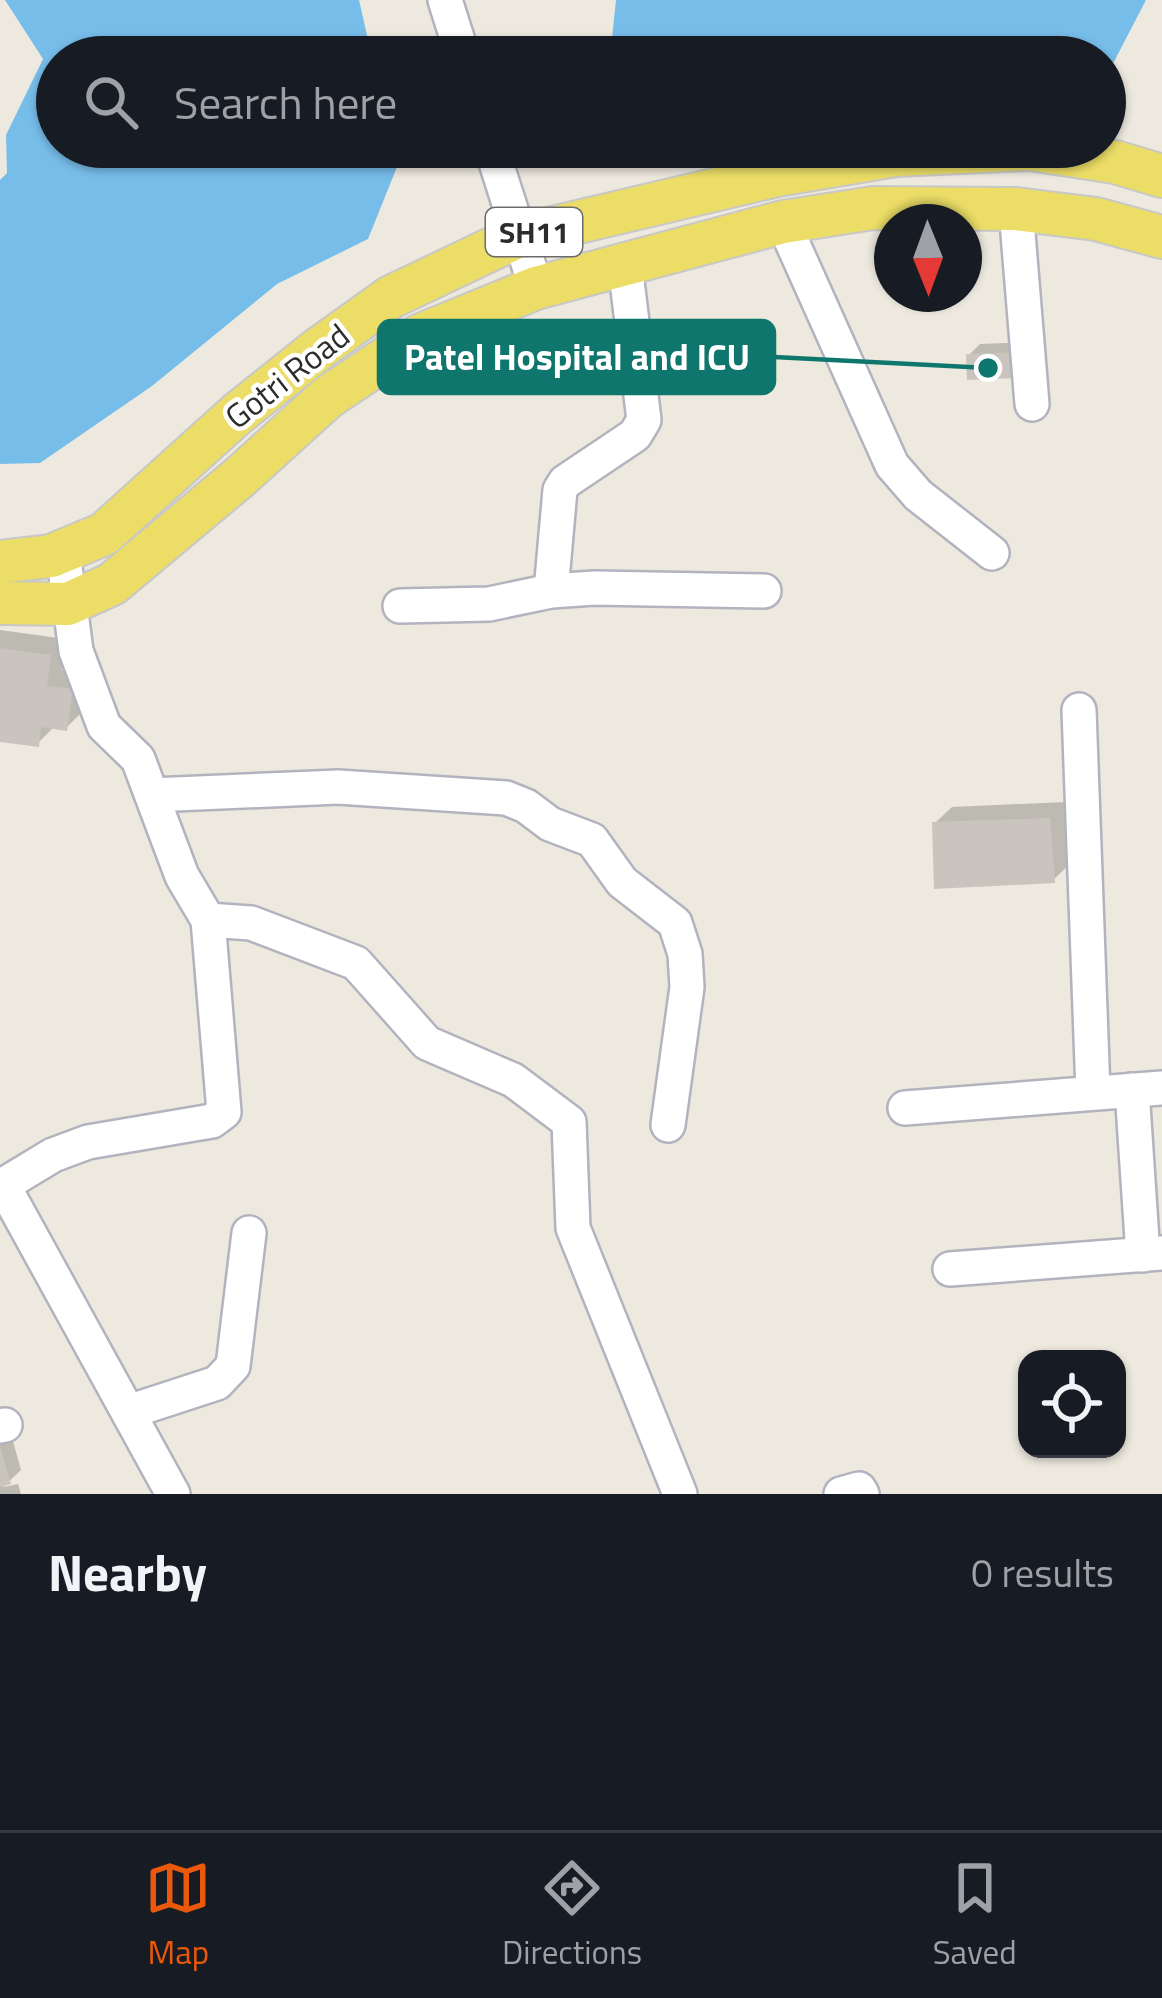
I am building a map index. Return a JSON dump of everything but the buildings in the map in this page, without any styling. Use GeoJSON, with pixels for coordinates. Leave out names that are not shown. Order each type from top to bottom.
{"type":"FeatureCollection","features":[{"type":"Feature","properties":{"kind":"main road","name":"Gotri Road"},"geometry":{"type":"LineString","coordinates":[[1126,165],[1162,176]]}},
{"type":"Feature","properties":{"kind":"main road","name":"Gotri Road"},"geometry":{"type":"LineString","coordinates":[[0,562],[63,552],[104,535],[237,413],[391,297],[520,236],[819,168]]}},
{"type":"Feature","properties":{"kind":"main road","name":"Gotri Road"},"geometry":{"type":"LineString","coordinates":[[0,603],[68,604],[112,584],[346,384],[421,335],[536,288],[783,222],[873,208],[1016,209],[1096,219],[1162,237]]}},
{"type":"Feature","properties":{"kind":"street"},"geometry":{"type":"LineString","coordinates":[[445,0],[456,36]]}},
{"type":"Feature","properties":{"kind":"street"},"geometry":{"type":"LineString","coordinates":[[498,168],[536,288]]}},
{"type":"Feature","properties":{"kind":"street"},"geometry":{"type":"LineString","coordinates":[[1016,209],[1032,404]]}},
{"type":"Feature","properties":{"kind":"street"},"geometry":{"type":"LineString","coordinates":[[783,222],[892,465],[918,495],[992,553]]}},
{"type":"Feature","properties":{"kind":"street"},"geometry":{"type":"LineString","coordinates":[[551,591],[560,490],[635,435],[644,420],[625,265]]}},
{"type":"Feature","properties":{"kind":"street"},"geometry":{"type":"LineString","coordinates":[[63,552],[76,651],[104,726],[138,759],[182,876],[208,920],[224,1112],[212,1121],[88,1142],[53,1155],[2,1186],[173,1494]]}},
{"type":"Feature","properties":{"kind":"street"},"geometry":{"type":"LineString","coordinates":[[400,606],[489,604],[551,591],[764,591]]}},
{"type":"Feature","properties":{"kind":"street"},"geometry":{"type":"LineString","coordinates":[[1079,710],[1093,1091]]}},
{"type":"Feature","properties":{"kind":"street"},"geometry":{"type":"LineString","coordinates":[[152,795],[319,787],[506,798],[557,827],[580,833],[601,849],[630,890],[668,916],[682,938],[686,987],[668,1125]]}},
{"type":"Feature","properties":{"kind":"street"},"geometry":{"type":"LineString","coordinates":[[208,920],[251,923],[356,963],[427,1043],[513,1080],[569,1122],[573,1228],[680,1494]]}},
{"type":"Feature","properties":{"kind":"street"},"geometry":{"type":"LineString","coordinates":[[904,1108],[1147,1089],[1153,1254],[950,1269]]}},
{"type":"Feature","properties":{"kind":"street"},"geometry":{"type":"LineString","coordinates":[[128,1412],[217,1383],[233,1366],[249,1233]]}},
{"type":"Feature","properties":{"kind":"street"},"geometry":{"type":"LineString","coordinates":[[842,1494],[859,1489],[862,1494]]}},
{"type":"Feature","properties":{"kind":"water"},"geometry":{"type":"Polygon","coordinates":[[[5,0],[359,0],[367,36],[36,36],[36,48],[5,0]]]}},
{"type":"Feature","properties":{"kind":"water"},"geometry":{"type":"Polygon","coordinates":[[[616,0],[1146,0],[1126,39],[612,36],[616,0]]]}},
{"type":"Feature","properties":{"kind":"water"},"geometry":{"type":"Polygon","coordinates":[[[36,73],[36,168],[397,168],[368,239],[277,284],[152,386],[40,463],[0,464],[0,180],[7,173],[6,135],[36,73]]]}},
{"type":"Feature","properties":{"kind":"place","name":"Patel Hospital and ICU"},"geometry":{"type":"Point","coordinates":[988,368]}}]}
